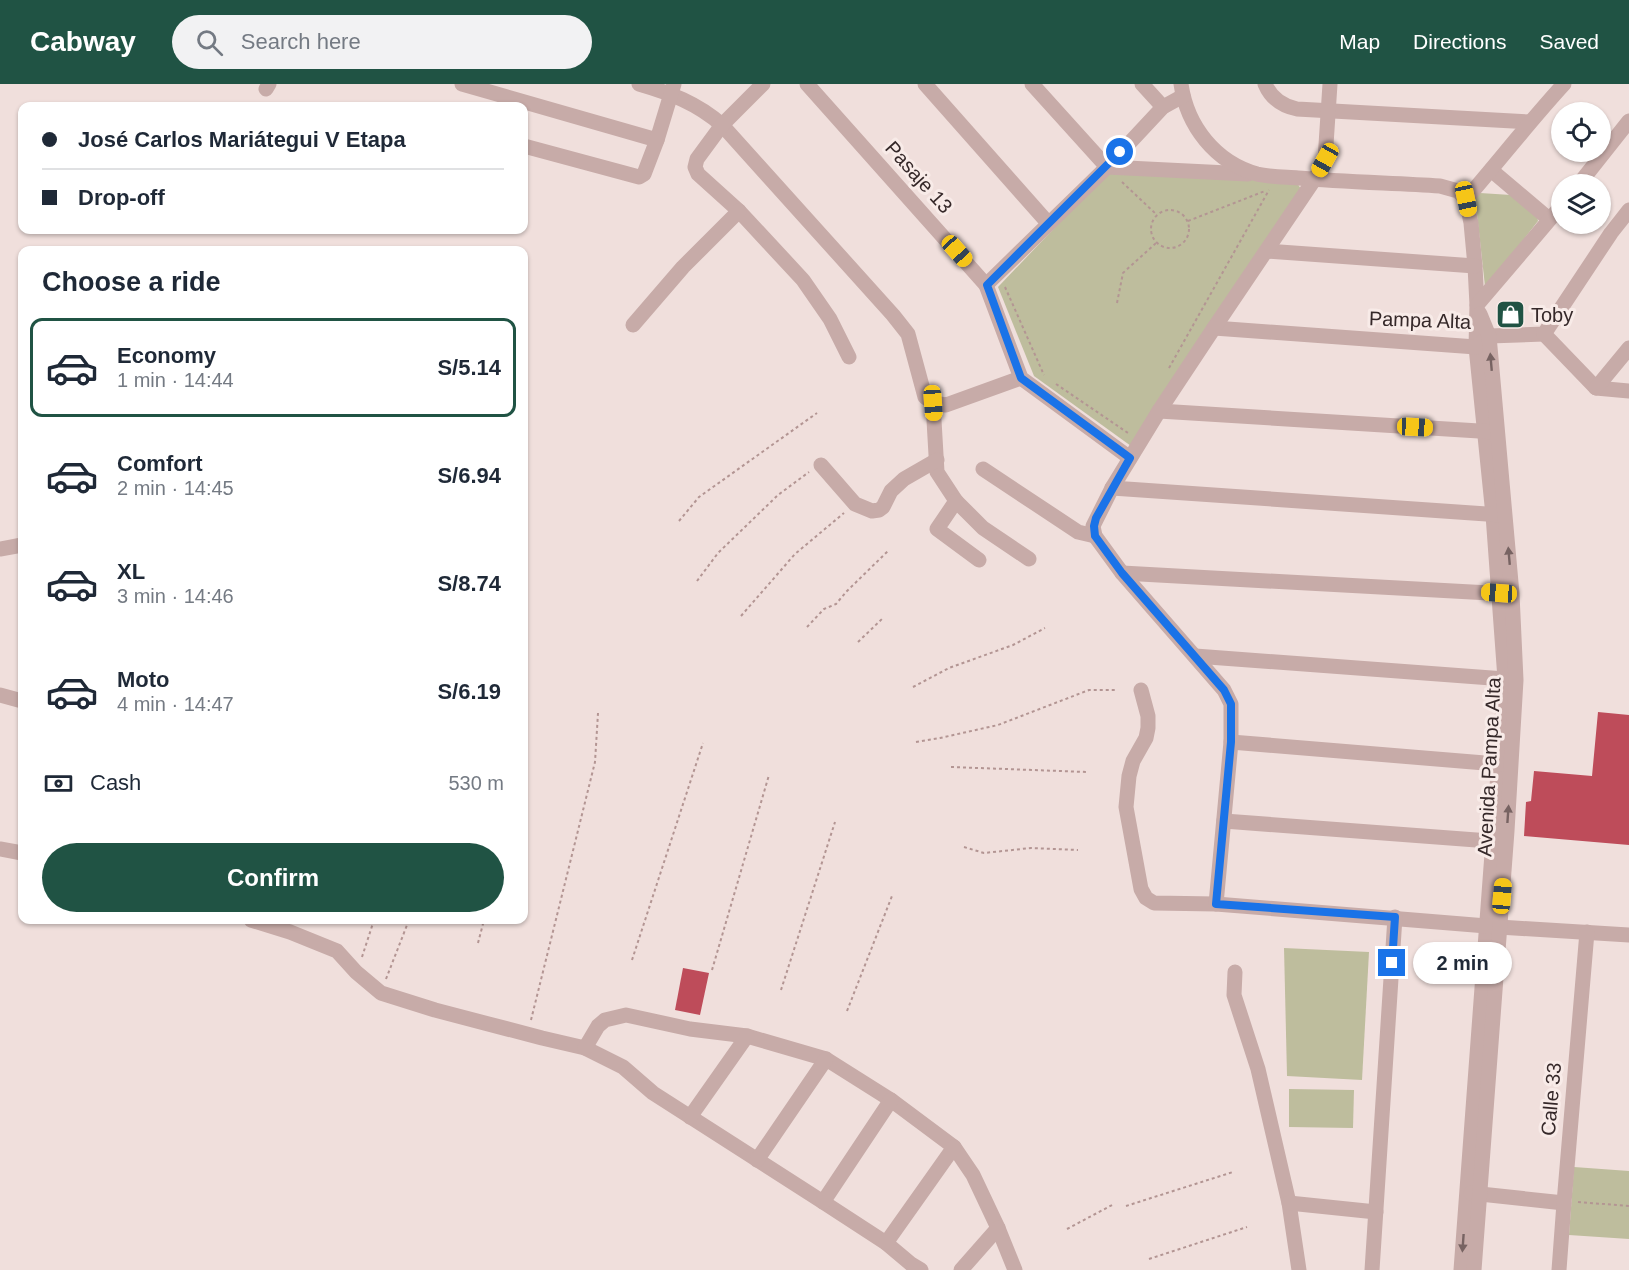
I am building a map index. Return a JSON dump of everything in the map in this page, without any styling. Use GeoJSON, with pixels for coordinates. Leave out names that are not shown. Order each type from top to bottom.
{"type":"FeatureCollection","features":[{"type":"Feature","properties":{"kind":"street"},"geometry":{"type":"LineString","coordinates":[[462,84],[525,102]]}},
{"type":"Feature","properties":{"kind":"street"},"geometry":{"type":"LineString","coordinates":[[639,84],[672,89],[722,125],[908,334],[925,396],[933,403],[946,405],[1021,378],[1130,458]]}},
{"type":"Feature","properties":{"kind":"street"},"geometry":{"type":"LineString","coordinates":[[764,84],[722,125],[697,159],[695,167],[698,174],[739,211],[803,280],[830,319],[849,357]]}},
{"type":"Feature","properties":{"kind":"street","name":"Pasaje 13"},"geometry":{"type":"LineString","coordinates":[[807,84],[987,285],[1021,378]]}},
{"type":"Feature","properties":{"kind":"street"},"geometry":{"type":"LineString","coordinates":[[924,84],[1048,223]]}},
{"type":"Feature","properties":{"kind":"street"},"geometry":{"type":"LineString","coordinates":[[1032,84],[1107,167],[1440,186],[1458,191],[1466,199],[1564,84]]}},
{"type":"Feature","properties":{"kind":"street"},"geometry":{"type":"LineString","coordinates":[[1142,84],[1163,107]]}},
{"type":"Feature","properties":{"kind":"street"},"geometry":{"type":"LineString","coordinates":[[1265,84],[1276,100],[1297,110],[1530,122]]}},
{"type":"Feature","properties":{"kind":"street"},"geometry":{"type":"LineString","coordinates":[[1216,904],[1231,742],[1231,704],[1224,690],[1122,573],[1095,536],[1094,526],[1112,488],[1159,411],[1314,180],[1325,160],[1330,84]]}},
{"type":"Feature","properties":{"kind":"street"},"geometry":{"type":"LineString","coordinates":[[528,147],[639,177],[644,174],[657,140],[672,89]]}},
{"type":"Feature","properties":{"kind":"street"},"geometry":{"type":"LineString","coordinates":[[987,285],[1182,90],[1192,122],[1206,142],[1229,162],[1257,174]]}},
{"type":"Feature","properties":{"kind":"street"},"geometry":{"type":"LineString","coordinates":[[528,103],[657,140]]}},
{"type":"Feature","properties":{"kind":"street"},"geometry":{"type":"LineString","coordinates":[[1587,174],[1629,122]]}},
{"type":"Feature","properties":{"kind":"street"},"geometry":{"type":"LineString","coordinates":[[1477,305],[1549,219],[1491,170]]}},
{"type":"Feature","properties":{"kind":"street","name":"Avenida Pampa Alta"},"geometry":{"type":"LineString","coordinates":[[1466,199],[1475,266],[1476,347],[1491,432]]}},
{"type":"Feature","properties":{"kind":"street"},"geometry":{"type":"LineString","coordinates":[[1629,210],[1611,232],[1544,334],[1596,388],[1629,391]]}},
{"type":"Feature","properties":{"kind":"street"},"geometry":{"type":"LineString","coordinates":[[633,325],[683,267],[739,211]]}},
{"type":"Feature","properties":{"kind":"street"},"geometry":{"type":"LineString","coordinates":[[1267,251],[1475,266]]}},
{"type":"Feature","properties":{"kind":"street","name":"Avenida Pampa Alta"},"geometry":{"type":"LineString","coordinates":[[1461,1270],[1473,1193],[1506,764],[1516,680],[1491,432],[1489,336],[1477,305]]}},
{"type":"Feature","properties":{"kind":"street","name":"Pampa Alta"},"geometry":{"type":"LineString","coordinates":[[1214,328],[1476,347],[1489,336],[1544,334]]}},
{"type":"Feature","properties":{"kind":"street"},"geometry":{"type":"LineString","coordinates":[[1596,388],[1629,348]]}},
{"type":"Feature","properties":{"kind":"street"},"geometry":{"type":"LineString","coordinates":[[933,403],[937,472],[956,501],[982,528],[1029,559]]}},
{"type":"Feature","properties":{"kind":"street"},"geometry":{"type":"LineString","coordinates":[[1159,411],[1491,432]]}},
{"type":"Feature","properties":{"kind":"street"},"geometry":{"type":"LineString","coordinates":[[821,465],[855,504],[872,511],[879,510],[886,503],[891,491],[904,479],[937,460]]}},
{"type":"Feature","properties":{"kind":"street"},"geometry":{"type":"LineString","coordinates":[[983,469],[1077,532],[1095,536]]}},
{"type":"Feature","properties":{"kind":"street"},"geometry":{"type":"LineString","coordinates":[[1112,488],[1499,515]]}},
{"type":"Feature","properties":{"kind":"street"},"geometry":{"type":"LineString","coordinates":[[956,501],[937,529],[980,560]]}},
{"type":"Feature","properties":{"kind":"street"},"geometry":{"type":"LineString","coordinates":[[0,549],[18,546]]}},
{"type":"Feature","properties":{"kind":"street"},"geometry":{"type":"LineString","coordinates":[[1122,573],[1506,593]]}},
{"type":"Feature","properties":{"kind":"street","name":"Avenida Pampa Alta"},"geometry":{"type":"LineString","coordinates":[[1506,593],[1506,764]]}},
{"type":"Feature","properties":{"kind":"street"},"geometry":{"type":"LineString","coordinates":[[1195,657],[1505,679]]}},
{"type":"Feature","properties":{"kind":"street"},"geometry":{"type":"LineString","coordinates":[[1141,690],[1148,716],[1148,728],[1146,738],[1133,761],[1126,807],[1141,889],[1146,898],[1154,903],[1216,904],[1629,935]]}},
{"type":"Feature","properties":{"kind":"street"},"geometry":{"type":"LineString","coordinates":[[0,695],[18,700]]}},
{"type":"Feature","properties":{"kind":"street"},"geometry":{"type":"LineString","coordinates":[[1231,742],[1506,764]]}},
{"type":"Feature","properties":{"kind":"street"},"geometry":{"type":"LineString","coordinates":[[1224,821],[1500,842]]}},
{"type":"Feature","properties":{"kind":"street"},"geometry":{"type":"LineString","coordinates":[[0,849],[18,852]]}},
{"type":"Feature","properties":{"kind":"street"},"geometry":{"type":"LineString","coordinates":[[1372,1270],[1395,917]]}},
{"type":"Feature","properties":{"kind":"street"},"geometry":{"type":"LineString","coordinates":[[265,924],[337,951],[356,972],[381,993],[435,1010],[585,1048],[623,1067],[653,1093],[886,1244],[915,1268]]}},
{"type":"Feature","properties":{"kind":"street","name":"Calle 33"},"geometry":{"type":"LineString","coordinates":[[1559,1270],[1587,932]]}},
{"type":"Feature","properties":{"kind":"street"},"geometry":{"type":"LineString","coordinates":[[1235,972],[1234,995],[1258,1069],[1289,1203],[1299,1270]]}},
{"type":"Feature","properties":{"kind":"street"},"geometry":{"type":"LineString","coordinates":[[585,1048],[598,1026],[605,1020],[626,1015],[690,1029],[747,1036],[826,1059],[891,1100],[954,1147],[973,1174],[1015,1270]]}},
{"type":"Feature","properties":{"kind":"street"},"geometry":{"type":"LineString","coordinates":[[690,1117],[747,1036]]}},
{"type":"Feature","properties":{"kind":"street"},"geometry":{"type":"LineString","coordinates":[[757,1160],[826,1059]]}},
{"type":"Feature","properties":{"kind":"street"},"geometry":{"type":"LineString","coordinates":[[823,1202],[891,1100]]}},
{"type":"Feature","properties":{"kind":"street"},"geometry":{"type":"LineString","coordinates":[[886,1244],[954,1147]]}},
{"type":"Feature","properties":{"kind":"street"},"geometry":{"type":"LineString","coordinates":[[1473,1193],[1564,1203]]}},
{"type":"Feature","properties":{"kind":"street","name":"Avenida Pampa Alta"},"geometry":{"type":"LineString","coordinates":[[1473,1193],[1474,1270]]}},
{"type":"Feature","properties":{"kind":"street"},"geometry":{"type":"LineString","coordinates":[[1289,1203],[1376,1212]]}},
{"type":"Feature","properties":{"kind":"street"},"geometry":{"type":"LineString","coordinates":[[961,1270],[998,1228]]}},
{"type":"Feature","properties":{"kind":"path"},"geometry":{"type":"LineString","coordinates":[[1123,183],[1157,215]]}},
{"type":"Feature","properties":{"kind":"path"},"geometry":{"type":"LineString","coordinates":[[1165,373],[1270,189],[1188,221]]}},
{"type":"Feature","properties":{"kind":"path"},"geometry":{"type":"LineString","coordinates":[[1173,210],[1184,215],[1190,225],[1188,238],[1180,247],[1167,249],[1156,243],[1151,232],[1153,220],[1157,215],[1173,210]]}},
{"type":"Feature","properties":{"kind":"path"},"geometry":{"type":"LineString","coordinates":[[1117,303],[1123,273],[1156,243]]}},
{"type":"Feature","properties":{"kind":"path"},"geometry":{"type":"LineString","coordinates":[[1004,285],[1042,374],[1130,435]]}},
{"type":"Feature","properties":{"kind":"path"},"geometry":{"type":"LineString","coordinates":[[679,521],[699,497],[817,413]]}},
{"type":"Feature","properties":{"kind":"path"},"geometry":{"type":"LineString","coordinates":[[697,581],[718,553],[778,495],[821,465]]}},
{"type":"Feature","properties":{"kind":"path"},"geometry":{"type":"LineString","coordinates":[[741,616],[795,554],[855,504]]}},
{"type":"Feature","properties":{"kind":"path"},"geometry":{"type":"LineString","coordinates":[[807,627],[824,609],[836,604],[889,550]]}},
{"type":"Feature","properties":{"kind":"path"},"geometry":{"type":"LineString","coordinates":[[858,642],[883,618]]}},
{"type":"Feature","properties":{"kind":"path"},"geometry":{"type":"LineString","coordinates":[[914,687],[949,668],[1013,645],[1045,628]]}},
{"type":"Feature","properties":{"kind":"path"},"geometry":{"type":"LineString","coordinates":[[916,742],[998,725],[1089,690],[1117,690]]}},
{"type":"Feature","properties":{"kind":"path"},"geometry":{"type":"LineString","coordinates":[[528,1034],[596,762],[598,713]]}},
{"type":"Feature","properties":{"kind":"path"},"geometry":{"type":"LineString","coordinates":[[632,960],[703,743]]}},
{"type":"Feature","properties":{"kind":"path"},"geometry":{"type":"LineString","coordinates":[[951,767],[1087,772]]}},
{"type":"Feature","properties":{"kind":"path"},"geometry":{"type":"LineString","coordinates":[[712,970],[769,775]]}},
{"type":"Feature","properties":{"kind":"path"},"geometry":{"type":"LineString","coordinates":[[781,990],[835,822]]}},
{"type":"Feature","properties":{"kind":"path"},"geometry":{"type":"LineString","coordinates":[[964,847],[984,853],[1031,849],[1077,850]]}},
{"type":"Feature","properties":{"kind":"path"},"geometry":{"type":"LineString","coordinates":[[847,1011],[892,896]]}},
{"type":"Feature","properties":{"kind":"path"},"geometry":{"type":"LineString","coordinates":[[356,972],[373,924]]}},
{"type":"Feature","properties":{"kind":"path"},"geometry":{"type":"LineString","coordinates":[[381,993],[407,924]]}},
{"type":"Feature","properties":{"kind":"path"},"geometry":{"type":"LineString","coordinates":[[478,943],[483,924]]}},
{"type":"Feature","properties":{"kind":"path"},"geometry":{"type":"LineString","coordinates":[[1126,1206],[1233,1172]]}},
{"type":"Feature","properties":{"kind":"path"},"geometry":{"type":"LineString","coordinates":[[1564,1203],[1572,1201],[1629,1206]]}},
{"type":"Feature","properties":{"kind":"path"},"geometry":{"type":"LineString","coordinates":[[1067,1229],[1114,1204]]}},
{"type":"Feature","properties":{"kind":"path"},"geometry":{"type":"LineString","coordinates":[[1149,1259],[1247,1227]]}},
{"type":"Feature","properties":{"kind":"green space"},"geometry":{"type":"Polygon","coordinates":[[[1111,169],[1297,183],[1301,189],[1131,446],[1034,376],[998,287],[1111,169]]]}},
{"type":"Feature","properties":{"kind":"green space"},"geometry":{"type":"Polygon","coordinates":[[[1480,193],[1511,195],[1537,216],[1538,221],[1489,284],[1485,286],[1475,196],[1480,193]]]}},
{"type":"Feature","properties":{"kind":"green space"},"geometry":{"type":"Polygon","coordinates":[[[1284,948],[1369,952],[1362,1080],[1287,1076],[1284,948]]]}},
{"type":"Feature","properties":{"kind":"green space"},"geometry":{"type":"Polygon","coordinates":[[[1289,1089],[1354,1090],[1353,1128],[1289,1127],[1289,1089]]]}},
{"type":"Feature","properties":{"kind":"green space"},"geometry":{"type":"Polygon","coordinates":[[[1574,1167],[1629,1171],[1629,1239],[1569,1235],[1574,1167]]]}},
{"type":"Feature","properties":{"kind":"building"},"geometry":{"type":"Polygon","coordinates":[[[1598,712],[1629,715],[1629,845],[1524,836],[1526,802],[1531,801],[1534,771],[1592,776],[1598,712]]]}},
{"type":"Feature","properties":{"kind":"building"},"geometry":{"type":"Polygon","coordinates":[[[683,968],[709,973],[700,1015],[675,1010],[683,968]]]}},
{"type":"Feature","properties":{"kind":"place","name":"Toby"},"geometry":{"type":"Point","coordinates":[1510,315]}},
{"type":"Feature","properties":{"kind":"route"},"geometry":{"type":"LineString","coordinates":[[1120,152],[987,285],[1021,378],[1130,458],[1096,518],[1095,536],[1122,573],[1224,690],[1231,704],[1231,742],[1216,904],[1395,917],[1392,963]]}}]}
